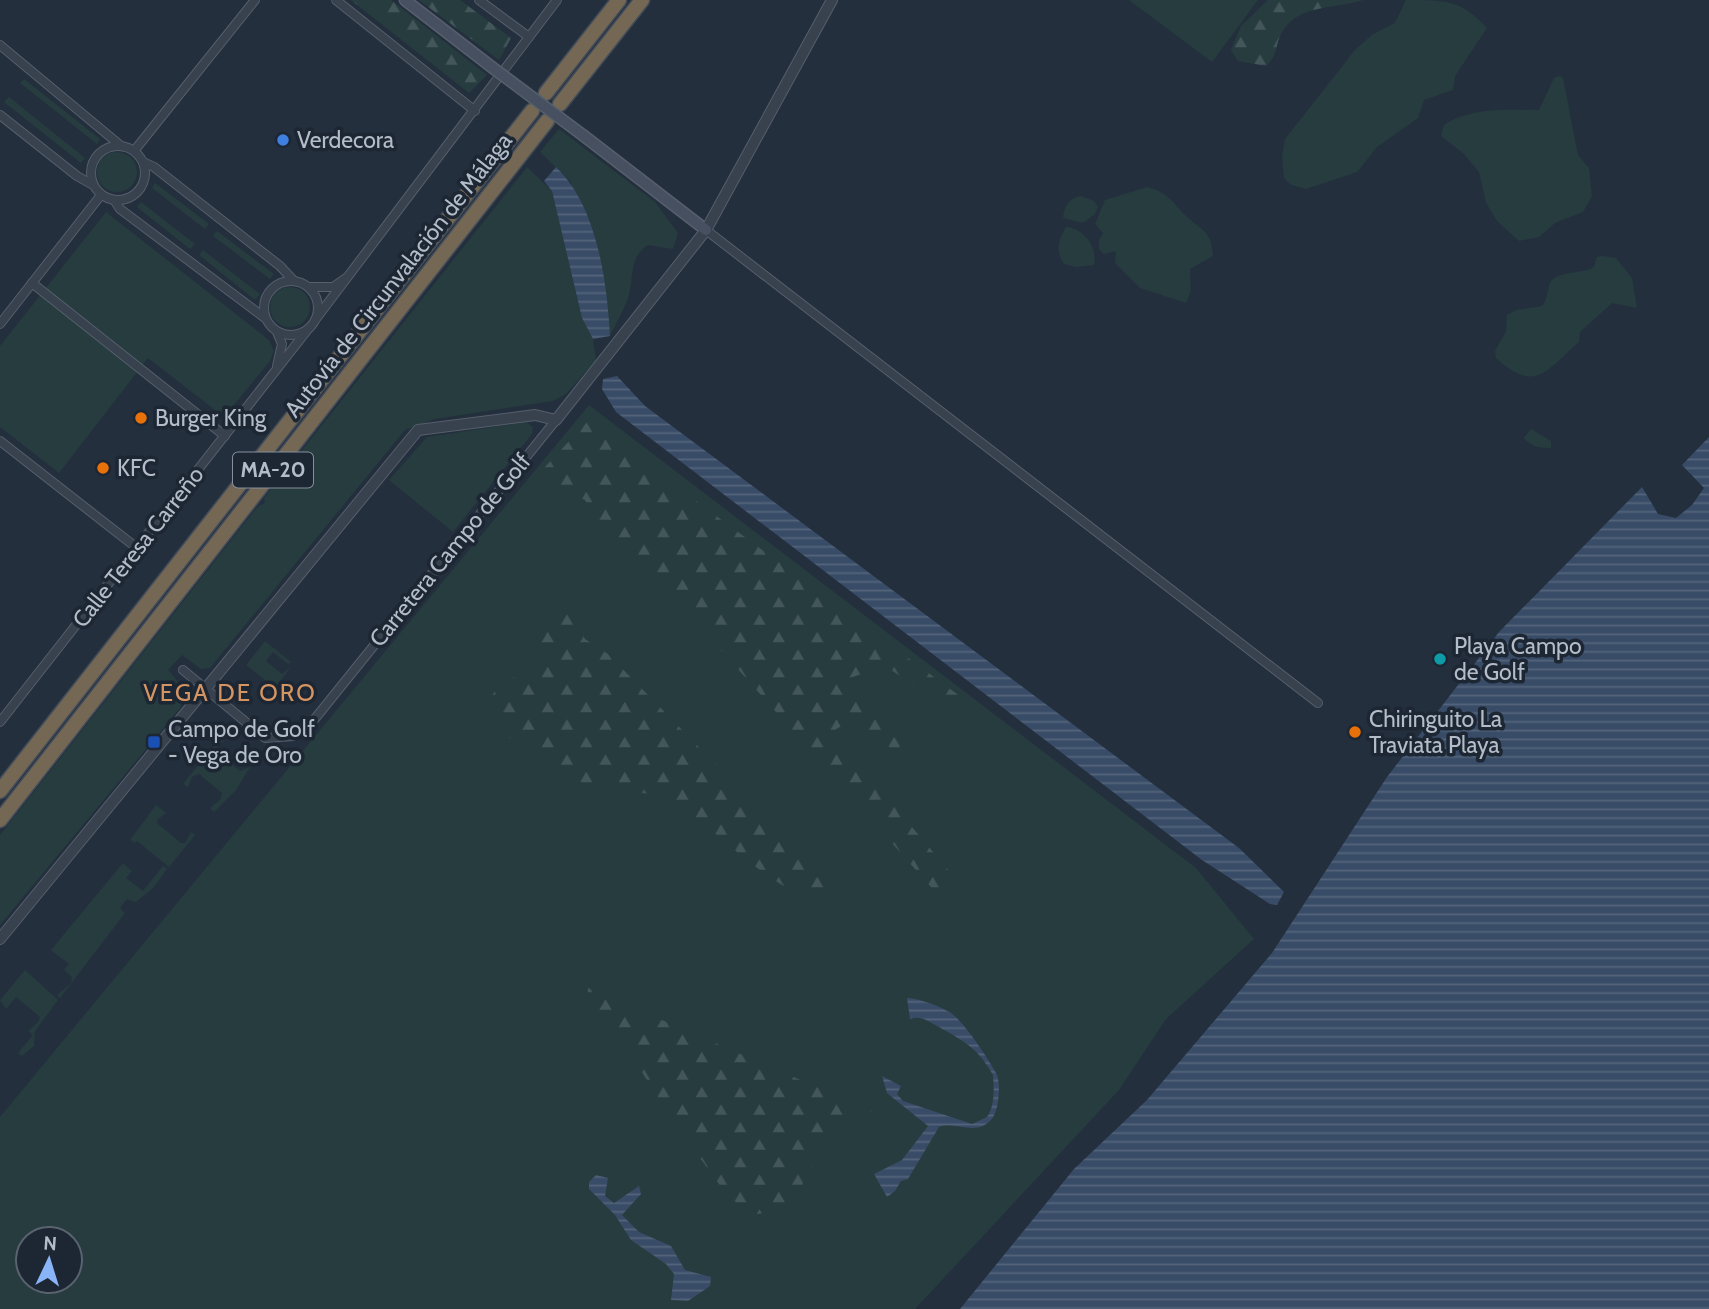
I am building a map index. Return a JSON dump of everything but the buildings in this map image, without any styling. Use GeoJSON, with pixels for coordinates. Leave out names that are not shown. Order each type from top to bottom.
{"type":"FeatureCollection","features":[{"type":"Feature","properties":{"kind":"highway"},"geometry":{"type":"LineString","coordinates":[[546,93],[619,0]]}},
{"type":"Feature","properties":{"kind":"highway"},"geometry":{"type":"LineString","coordinates":[[560,104],[642,0]]}},
{"type":"Feature","properties":{"kind":"highway","name":"Autovía de Circunvalación de Málaga"},"geometry":{"type":"LineString","coordinates":[[0,791],[532,111]]}},
{"type":"Feature","properties":{"kind":"highway","name":"Autovía de Circunvalación de Málaga"},"geometry":{"type":"LineString","coordinates":[[0,820],[547,121]]}},
{"type":"Feature","properties":{"kind":"main road"},"geometry":{"type":"LineString","coordinates":[[405,0],[706,230]]}},
{"type":"Feature","properties":{"kind":"street"},"geometry":{"type":"LineString","coordinates":[[134,151],[255,0]]}},
{"type":"Feature","properties":{"kind":"street"},"geometry":{"type":"LineString","coordinates":[[336,0],[475,111]]}},
{"type":"Feature","properties":{"kind":"street"},"geometry":{"type":"LineString","coordinates":[[479,0],[529,37]]}},
{"type":"Feature","properties":{"kind":"street"},"geometry":{"type":"LineString","coordinates":[[277,332],[294,335],[309,328],[556,0]]}},
{"type":"Feature","properties":{"kind":"street","name":"Carretera Campo de Golf"},"geometry":{"type":"LineString","coordinates":[[183,670],[265,738],[293,736],[309,726],[706,230],[832,0]]}},
{"type":"Feature","properties":{"kind":"street"},"geometry":{"type":"LineString","coordinates":[[0,45],[120,145],[134,151],[143,162],[154,167],[280,266],[293,280],[309,287],[333,287],[348,276]]}},
{"type":"Feature","properties":{"kind":"street"},"geometry":{"type":"LineString","coordinates":[[0,115],[77,176],[93,185],[102,195],[114,200],[124,199],[139,189],[144,181],[143,162]]}},
{"type":"Feature","properties":{"kind":"street"},"geometry":{"type":"LineString","coordinates":[[93,185],[90,169],[97,154],[104,149],[120,145]]}},
{"type":"Feature","properties":{"kind":"street"},"geometry":{"type":"LineString","coordinates":[[0,324],[102,195]]}},
{"type":"Feature","properties":{"kind":"street"},"geometry":{"type":"LineString","coordinates":[[114,200],[120,209],[265,318],[277,332],[281,356],[275,373]]}},
{"type":"Feature","properties":{"kind":"street"},"geometry":{"type":"LineString","coordinates":[[706,230],[1318,703]]}},
{"type":"Feature","properties":{"kind":"street"},"geometry":{"type":"LineString","coordinates":[[265,318],[263,309],[269,291],[275,285],[293,280]]}},
{"type":"Feature","properties":{"kind":"street"},"geometry":{"type":"LineString","coordinates":[[32,283],[225,436]]}},
{"type":"Feature","properties":{"kind":"street"},"geometry":{"type":"LineString","coordinates":[[309,287],[318,302],[315,320]]}},
{"type":"Feature","properties":{"kind":"street","name":"Calle Teresa Carreño"},"geometry":{"type":"LineString","coordinates":[[0,722],[309,328]]}},
{"type":"Feature","properties":{"kind":"street"},"geometry":{"type":"LineString","coordinates":[[0,939],[418,430],[535,415],[556,419]]}},
{"type":"Feature","properties":{"kind":"street"},"geometry":{"type":"LineString","coordinates":[[0,441],[137,548]]}},
{"type":"Feature","properties":{"kind":"green space"},"geometry":{"type":"Polygon","coordinates":[[[351,0],[391,0],[487,75],[469,93],[351,0]]]}},
{"type":"Feature","properties":{"kind":"green space"},"geometry":{"type":"Polygon","coordinates":[[[419,0],[460,0],[511,38],[499,60],[419,0]]]}},
{"type":"Feature","properties":{"kind":"green space"},"geometry":{"type":"Polygon","coordinates":[[[1129,0],[1258,0],[1212,62],[1129,0]]]}},
{"type":"Feature","properties":{"kind":"green space"},"geometry":{"type":"Polygon","coordinates":[[[1268,0],[1363,0],[1297,16],[1282,32],[1273,58],[1266,66],[1238,61],[1231,50],[1241,26],[1268,0]]]}},
{"type":"Feature","properties":{"kind":"green space"},"geometry":{"type":"Polygon","coordinates":[[[1406,0],[1432,0],[1452,4],[1469,12],[1487,28],[1455,76],[1453,90],[1424,100],[1418,118],[1377,147],[1357,172],[1306,189],[1291,185],[1284,178],[1282,157],[1285,139],[1355,50],[1373,34],[1395,23],[1406,0]]]}},
{"type":"Feature","properties":{"kind":"green space"},"geometry":{"type":"Polygon","coordinates":[[[1554,78],[1563,78],[1578,155],[1589,168],[1592,196],[1583,212],[1555,223],[1539,237],[1519,241],[1497,221],[1486,203],[1479,172],[1463,153],[1441,136],[1444,125],[1466,115],[1502,110],[1539,110],[1554,78]]]}},
{"type":"Feature","properties":{"kind":"green space"},"geometry":{"type":"Polygon","coordinates":[[[24,79],[100,139],[97,144],[20,83],[24,79]]]}},
{"type":"Feature","properties":{"kind":"green space"},"geometry":{"type":"Polygon","coordinates":[[[9,97],[85,158],[81,163],[4,102],[9,97]]]}},
{"type":"Feature","properties":{"kind":"green space"},"geometry":{"type":"Polygon","coordinates":[[[559,129],[655,202],[678,233],[673,249],[648,245],[638,255],[633,267],[629,295],[610,336],[599,259],[570,181],[540,152],[559,129]]]}},
{"type":"Feature","properties":{"kind":"green space"},"geometry":{"type":"Polygon","coordinates":[[[117,152],[125,153],[131,158],[136,164],[136,180],[131,186],[125,191],[117,192],[109,191],[103,186],[98,180],[97,172],[98,164],[103,158],[109,153],[117,152]]]}},
{"type":"Feature","properties":{"kind":"green space"},"geometry":{"type":"Polygon","coordinates":[[[527,167],[552,191],[582,318],[593,339],[596,360],[566,394],[553,401],[435,419],[405,430],[210,668],[201,669],[182,655],[168,670],[180,687],[180,708],[0,925],[0,835],[258,506],[265,503],[264,498],[527,167]]]}},
{"type":"Feature","properties":{"kind":"green space"},"geometry":{"type":"Polygon","coordinates":[[[155,183],[209,224],[205,229],[152,188],[155,183]]]}},
{"type":"Feature","properties":{"kind":"green space"},"geometry":{"type":"Polygon","coordinates":[[[1147,187],[1169,198],[1205,232],[1210,241],[1213,256],[1190,269],[1191,291],[1186,303],[1140,288],[1115,263],[1116,251],[1104,254],[1099,249],[1099,240],[1103,233],[1095,224],[1105,200],[1147,187]]]}},
{"type":"Feature","properties":{"kind":"green space"},"geometry":{"type":"Polygon","coordinates":[[[1081,196],[1094,201],[1098,207],[1095,214],[1083,223],[1063,218],[1068,203],[1081,196]]]}},
{"type":"Feature","properties":{"kind":"green space"},"geometry":{"type":"Polygon","coordinates":[[[141,202],[195,244],[190,249],[137,207],[141,202]]]}},
{"type":"Feature","properties":{"kind":"green space"},"geometry":{"type":"Polygon","coordinates":[[[106,212],[269,340],[274,351],[270,361],[224,417],[148,358],[59,473],[0,427],[0,346],[106,212]]]}},
{"type":"Feature","properties":{"kind":"green space"},"geometry":{"type":"Polygon","coordinates":[[[1066,227],[1079,231],[1088,240],[1094,252],[1094,265],[1076,267],[1064,264],[1059,254],[1059,246],[1066,227]]]}},
{"type":"Feature","properties":{"kind":"green space"},"geometry":{"type":"Polygon","coordinates":[[[217,231],[274,274],[270,279],[213,236],[217,231]]]}},
{"type":"Feature","properties":{"kind":"green space"},"geometry":{"type":"Polygon","coordinates":[[[203,250],[260,294],[255,300],[199,255],[203,250]]]}},
{"type":"Feature","properties":{"kind":"green space"},"geometry":{"type":"Polygon","coordinates":[[[1597,257],[1616,258],[1632,278],[1637,308],[1612,303],[1580,332],[1579,342],[1540,374],[1521,375],[1496,358],[1495,351],[1506,331],[1507,315],[1517,310],[1542,306],[1552,280],[1561,275],[1594,267],[1597,257]]]}},
{"type":"Feature","properties":{"kind":"green space"},"geometry":{"type":"Polygon","coordinates":[[[290,287],[304,293],[310,307],[304,321],[290,327],[276,321],[270,307],[276,293],[290,287]]]}},
{"type":"Feature","properties":{"kind":"green space"},"geometry":{"type":"Polygon","coordinates":[[[589,405],[1196,868],[1254,939],[1166,1019],[1119,1090],[915,1309],[0,1309],[0,1117],[589,405]]]}},
{"type":"Feature","properties":{"kind":"green space"},"geometry":{"type":"Polygon","coordinates":[[[588,421],[961,697],[959,715],[888,668],[876,669],[841,681],[906,743],[894,751],[853,718],[832,732],[949,871],[938,895],[721,650],[661,589],[649,560],[619,548],[596,520],[585,500],[562,490],[543,469],[588,421]]]}},
{"type":"Feature","properties":{"kind":"green space"},"geometry":{"type":"Polygon","coordinates":[[[526,422],[533,427],[532,434],[453,532],[389,480],[427,437],[526,422]]]}},
{"type":"Feature","properties":{"kind":"green space"},"geometry":{"type":"Polygon","coordinates":[[[1531,429],[1551,441],[1551,448],[1536,446],[1527,441],[1524,438],[1531,429]]]}},
{"type":"Feature","properties":{"kind":"green space"},"geometry":{"type":"Polygon","coordinates":[[[562,609],[573,614],[585,639],[608,654],[837,889],[829,901],[809,897],[767,875],[687,811],[669,800],[650,794],[598,787],[576,780],[498,729],[490,708],[493,695],[502,679],[529,675],[539,655],[542,637],[562,609]]]}},
{"type":"Feature","properties":{"kind":"green space"},"geometry":{"type":"Polygon","coordinates":[[[265,641],[291,662],[288,664],[273,652],[266,661],[282,674],[291,667],[275,688],[246,665],[265,641]]]}},
{"type":"Feature","properties":{"kind":"green space"},"geometry":{"type":"Polygon","coordinates":[[[223,723],[234,731],[219,745],[216,752],[240,771],[250,767],[236,790],[214,812],[210,808],[220,800],[222,793],[199,774],[192,777],[188,787],[183,784],[223,735],[220,728],[223,723]]]}},
{"type":"Feature","properties":{"kind":"green space"},"geometry":{"type":"Polygon","coordinates":[[[156,805],[166,813],[157,820],[158,824],[181,843],[185,843],[191,832],[195,835],[169,867],[137,841],[135,843],[130,840],[156,805]]]}},
{"type":"Feature","properties":{"kind":"green space"},"geometry":{"type":"Polygon","coordinates":[[[123,863],[132,871],[126,878],[143,891],[163,866],[167,869],[153,888],[136,902],[127,899],[120,908],[125,913],[60,998],[57,995],[71,983],[72,977],[64,970],[69,964],[51,950],[123,863]]]}},
{"type":"Feature","properties":{"kind":"green space"},"geometry":{"type":"Polygon","coordinates":[[[25,970],[58,1000],[35,1031],[34,1046],[22,1056],[18,1053],[33,1035],[28,1031],[40,1017],[16,997],[6,1009],[0,1000],[25,970]]]}},
{"type":"Feature","properties":{"kind":"green space"},"geometry":{"type":"Polygon","coordinates":[[[588,988],[872,1111],[831,1128],[790,1209],[758,1214],[730,1199],[676,1125],[607,1018],[587,1004],[588,988]]]}},
{"type":"Feature","properties":{"kind":"water"},"geometry":{"type":"Polygon","coordinates":[[[556,167],[570,183],[590,223],[602,269],[610,336],[593,339],[582,318],[552,191],[544,181],[556,167]]]}},
{"type":"Feature","properties":{"kind":"water"},"geometry":{"type":"Polygon","coordinates":[[[617,376],[645,406],[1239,848],[1284,892],[1277,905],[1270,904],[1202,860],[616,412],[602,389],[603,379],[617,376]]]}},
{"type":"Feature","properties":{"kind":"water"},"geometry":{"type":"Polygon","coordinates":[[[1709,437],[1709,1309],[960,1309],[1074,1169],[1147,1100],[1272,953],[1387,777],[1499,632],[1642,487],[1658,514],[1676,518],[1692,505],[1704,488],[1682,465],[1709,437]]]}},
{"type":"Feature","properties":{"kind":"water"},"geometry":{"type":"Polygon","coordinates":[[[907,998],[942,1008],[963,1025],[997,1075],[998,1099],[993,1117],[984,1125],[972,1128],[939,1127],[908,1179],[901,1181],[887,1197],[874,1174],[902,1160],[928,1126],[887,1093],[882,1076],[901,1086],[897,1094],[903,1101],[972,1124],[987,1117],[993,1097],[993,1075],[976,1051],[921,1018],[910,1019],[907,998]]]}},
{"type":"Feature","properties":{"kind":"water"},"geometry":{"type":"Polygon","coordinates":[[[596,1175],[608,1178],[605,1196],[614,1203],[639,1186],[641,1194],[622,1215],[639,1232],[671,1246],[685,1270],[711,1277],[710,1286],[688,1301],[671,1300],[674,1274],[666,1264],[631,1240],[615,1215],[589,1189],[589,1182],[596,1175]]]}},
{"type":"Feature","properties":{"kind":"place","name":"Verdecora"},"geometry":{"type":"Point","coordinates":[283,140]}},
{"type":"Feature","properties":{"kind":"place","name":"Burger King"},"geometry":{"type":"Point","coordinates":[141,418]}},
{"type":"Feature","properties":{"kind":"place","name":"KFC"},"geometry":{"type":"Point","coordinates":[103,468]}},
{"type":"Feature","properties":{"kind":"place","name":"Playa Campo de Golf"},"geometry":{"type":"Point","coordinates":[1440,659]}},
{"type":"Feature","properties":{"kind":"place","name":"Chiringuito La Traviata Playa"},"geometry":{"type":"Point","coordinates":[1355,732]}},
{"type":"Feature","properties":{"kind":"place","name":"Campo de Golf - Vega de Oro"},"geometry":{"type":"Point","coordinates":[154,742]}},
{"type":"Feature","properties":{"kind":"district","name":"VEGA DE ORO"},"geometry":{"type":"Point","coordinates":[230,693]}}]}
